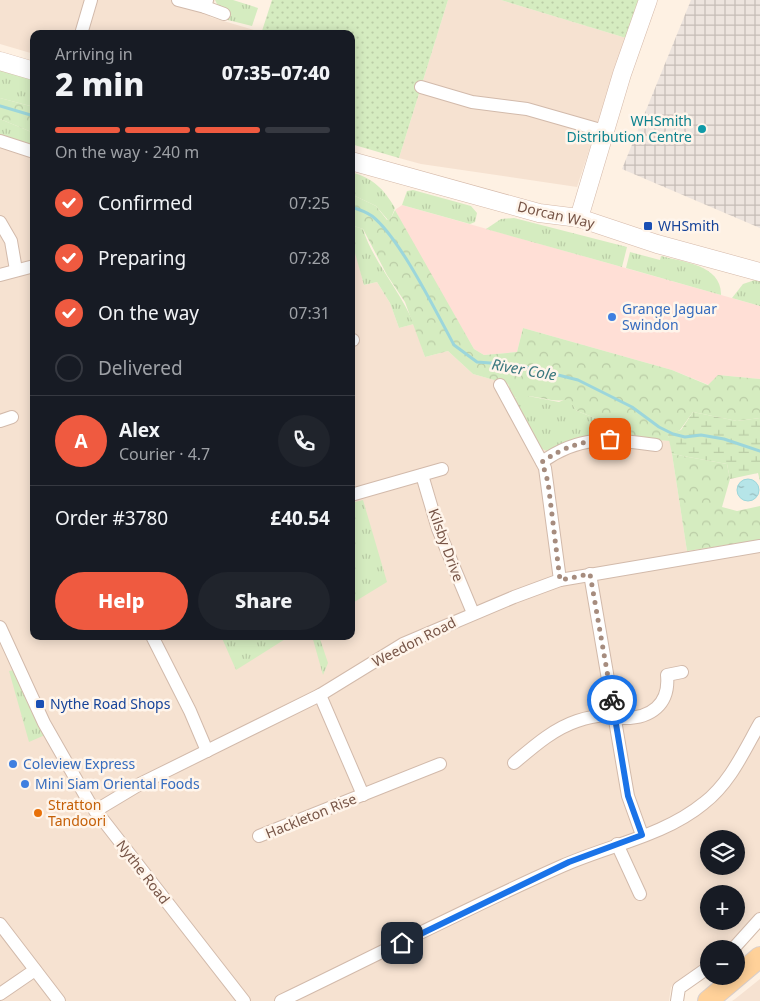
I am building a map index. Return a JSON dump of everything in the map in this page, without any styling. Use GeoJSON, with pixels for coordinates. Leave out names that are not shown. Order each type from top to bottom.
{"type":"FeatureCollection","features":[{"type":"Feature","properties":{"kind":"main road"},"geometry":{"type":"LineString","coordinates":[[579,218],[604,131],[648,0]]}},
{"type":"Feature","properties":{"kind":"main road"},"geometry":{"type":"LineString","coordinates":[[0,61],[30,70]]}},
{"type":"Feature","properties":{"kind":"main road","name":"Dorcan Way"},"geometry":{"type":"LineString","coordinates":[[355,162],[539,213],[579,218],[648,241],[760,272]]}},
{"type":"Feature","properties":{"kind":"main road"},"geometry":{"type":"LineString","coordinates":[[708,1001],[760,957]]}},
{"type":"Feature","properties":{"kind":"street"},"geometry":{"type":"LineString","coordinates":[[82,30],[91,0]]}},
{"type":"Feature","properties":{"kind":"street"},"geometry":{"type":"LineString","coordinates":[[178,0],[206,4],[224,14]]}},
{"type":"Feature","properties":{"kind":"street"},"geometry":{"type":"LineString","coordinates":[[421,87],[466,101],[527,109],[604,131]]}},
{"type":"Feature","properties":{"kind":"street"},"geometry":{"type":"LineString","coordinates":[[0,141],[30,151]]}},
{"type":"Feature","properties":{"kind":"street"},"geometry":{"type":"LineString","coordinates":[[0,222],[11,241],[16,270]]}},
{"type":"Feature","properties":{"kind":"street"},"geometry":{"type":"LineString","coordinates":[[0,275],[30,267]]}},
{"type":"Feature","properties":{"kind":"street"},"geometry":{"type":"LineString","coordinates":[[500,385],[542,462],[548,482],[560,580]]}},
{"type":"Feature","properties":{"kind":"street"},"geometry":{"type":"LineString","coordinates":[[0,421],[12,417]]}},
{"type":"Feature","properties":{"kind":"street"},"geometry":{"type":"LineString","coordinates":[[542,462],[561,450],[591,440],[610,439],[656,445]]}},
{"type":"Feature","properties":{"kind":"street"},"geometry":{"type":"LineString","coordinates":[[355,494],[442,469]]}},
{"type":"Feature","properties":{"kind":"street","name":"Kilsby Drive"},"geometry":{"type":"LineString","coordinates":[[422,475],[438,529],[473,613]]}},
{"type":"Feature","properties":{"kind":"street","name":"Weedon Road"},"geometry":{"type":"LineString","coordinates":[[95,811],[140,784],[243,735],[320,695],[403,644],[473,613],[560,580],[760,546]]}},
{"type":"Feature","properties":{"kind":"street"},"geometry":{"type":"LineString","coordinates":[[590,574],[628,796],[642,835]]}},
{"type":"Feature","properties":{"kind":"street","name":"Nythe Road"},"geometry":{"type":"LineString","coordinates":[[0,627],[44,723],[95,811],[244,1001]]}},
{"type":"Feature","properties":{"kind":"street"},"geometry":{"type":"LineString","coordinates":[[154,640],[190,711],[207,751]]}},
{"type":"Feature","properties":{"kind":"street"},"geometry":{"type":"LineString","coordinates":[[514,763],[560,728],[587,719],[606,716],[623,718],[654,710],[666,694],[667,675],[682,672]]}},
{"type":"Feature","properties":{"kind":"street","name":"Hackleton Rise"},"geometry":{"type":"LineString","coordinates":[[320,695],[363,795]]}},
{"type":"Feature","properties":{"kind":"street"},"geometry":{"type":"LineString","coordinates":[[281,1001],[540,876],[686,816],[711,798],[730,774],[760,723]]}},
{"type":"Feature","properties":{"kind":"street","name":"Hackleton Rise"},"geometry":{"type":"LineString","coordinates":[[259,836],[440,764]]}},
{"type":"Feature","properties":{"kind":"street"},"geometry":{"type":"LineString","coordinates":[[617,844],[640,894]]}},
{"type":"Feature","properties":{"kind":"street"},"geometry":{"type":"LineString","coordinates":[[741,940],[760,919]]}},
{"type":"Feature","properties":{"kind":"street"},"geometry":{"type":"LineString","coordinates":[[0,924],[60,1001]]}},
{"type":"Feature","properties":{"kind":"street"},"geometry":{"type":"LineString","coordinates":[[0,994],[35,970]]}},
{"type":"Feature","properties":{"kind":"street"},"geometry":{"type":"LineString","coordinates":[[677,1001],[679,988],[700,974]]}},
{"type":"Feature","properties":{"kind":"shaded area"},"geometry":{"type":"Polygon","coordinates":[[[0,0],[215,0],[210,17],[254,30],[30,30],[30,53],[0,44],[0,0]]]}},
{"type":"Feature","properties":{"kind":"shaded area"},"geometry":{"type":"Polygon","coordinates":[[[448,0],[501,0],[626,38],[577,187],[421,164],[399,158],[448,0]]]}},
{"type":"Feature","properties":{"kind":"shaded area","name":"WHSmith Distribution Centre"},"geometry":{"type":"Polygon","coordinates":[[[691,0],[760,0],[760,228],[622,169],[691,0]]]}},
{"type":"Feature","properties":{"kind":"shaded area"},"geometry":{"type":"Polygon","coordinates":[[[0,137],[30,146],[30,640],[355,640],[355,250],[364,285],[377,282],[390,303],[399,328],[414,324],[425,357],[448,351],[473,374],[508,384],[514,398],[629,438],[670,441],[687,551],[760,540],[760,913],[745,930],[745,885],[700,885],[700,930],[745,930],[736,940],[700,940],[700,968],[671,987],[669,1001],[0,1001],[0,137]]]}},
{"type":"Feature","properties":{"kind":"shaded area"},"geometry":{"type":"Polygon","coordinates":[[[402,205],[760,306],[760,379],[718,375],[709,385],[672,370],[523,328],[517,352],[484,355],[474,349],[409,237],[395,210],[402,205]]]}},
{"type":"Feature","properties":{"kind":"shaded area"},"geometry":{"type":"Polygon","coordinates":[[[760,979],[760,1001],[732,1001],[735,999],[760,979]]]}},
{"type":"Feature","properties":{"kind":"green space"},"geometry":{"type":"Polygon","coordinates":[[[215,0],[233,0],[258,8],[252,26],[224,19],[215,0]]]}},
{"type":"Feature","properties":{"kind":"green space"},"geometry":{"type":"Polygon","coordinates":[[[272,0],[448,0],[399,158],[355,145],[355,30],[262,30],[272,0]]]}},
{"type":"Feature","properties":{"kind":"green space"},"geometry":{"type":"Polygon","coordinates":[[[501,0],[641,0],[626,38],[501,0]]]}},
{"type":"Feature","properties":{"kind":"green space"},"geometry":{"type":"Polygon","coordinates":[[[0,67],[30,76],[30,106],[0,98],[0,67]]]}},
{"type":"Feature","properties":{"kind":"green space"},"geometry":{"type":"Polygon","coordinates":[[[0,98],[30,106],[30,131],[0,119],[0,98]]]}},
{"type":"Feature","properties":{"kind":"green space"},"geometry":{"type":"Polygon","coordinates":[[[0,119],[30,131],[30,146],[0,137],[0,119]]]}},
{"type":"Feature","properties":{"kind":"green space"},"geometry":{"type":"Polygon","coordinates":[[[355,173],[372,181],[387,195],[395,208],[391,218],[388,220],[376,206],[355,196],[355,173]]]}},
{"type":"Feature","properties":{"kind":"green space"},"geometry":{"type":"Polygon","coordinates":[[[413,190],[471,206],[477,213],[475,222],[470,224],[402,205],[407,191],[413,190]]]}},
{"type":"Feature","properties":{"kind":"green space"},"geometry":{"type":"Polygon","coordinates":[[[355,196],[376,206],[387,220],[391,218],[395,210],[474,349],[484,355],[517,352],[523,328],[672,370],[708,385],[718,375],[760,379],[760,418],[737,421],[693,412],[680,430],[668,435],[670,441],[629,438],[631,432],[577,411],[568,399],[554,400],[528,396],[514,398],[508,384],[473,374],[448,351],[425,357],[405,302],[387,275],[363,229],[355,226],[355,196]]]}},
{"type":"Feature","properties":{"kind":"green space"},"geometry":{"type":"Polygon","coordinates":[[[514,218],[627,247],[622,267],[486,229],[501,219],[514,218]]]}},
{"type":"Feature","properties":{"kind":"green space"},"geometry":{"type":"Polygon","coordinates":[[[355,226],[363,229],[367,241],[414,324],[399,328],[390,303],[377,282],[364,285],[355,253],[355,226]]]}},
{"type":"Feature","properties":{"kind":"green space"},"geometry":{"type":"Polygon","coordinates":[[[630,252],[660,260],[661,256],[700,266],[715,277],[720,285],[721,295],[626,268],[630,252]]]}},
{"type":"Feature","properties":{"kind":"green space"},"geometry":{"type":"Polygon","coordinates":[[[755,280],[760,281],[760,306],[732,298],[743,284],[755,280]]]}},
{"type":"Feature","properties":{"kind":"green space"},"geometry":{"type":"Polygon","coordinates":[[[523,395],[559,402],[568,398],[577,411],[631,432],[629,438],[549,452],[538,447],[514,398],[523,395]]]}},
{"type":"Feature","properties":{"kind":"green space"},"geometry":{"type":"Polygon","coordinates":[[[693,412],[737,421],[760,418],[760,481],[758,473],[730,479],[727,464],[672,454],[668,435],[681,430],[693,412]]]}},
{"type":"Feature","properties":{"kind":"green space"},"geometry":{"type":"Polygon","coordinates":[[[672,454],[727,464],[730,479],[722,507],[737,511],[760,506],[760,540],[687,551],[672,454]]]}},
{"type":"Feature","properties":{"kind":"green space"},"geometry":{"type":"Polygon","coordinates":[[[363,500],[387,582],[355,602],[355,502],[363,500]]]}},
{"type":"Feature","properties":{"kind":"green space"},"geometry":{"type":"Polygon","coordinates":[[[223,640],[284,640],[236,670],[223,640]]]}},
{"type":"Feature","properties":{"kind":"green space"},"geometry":{"type":"Polygon","coordinates":[[[313,640],[320,640],[328,663],[323,675],[313,640]]]}},
{"type":"Feature","properties":{"kind":"green space"},"geometry":{"type":"Polygon","coordinates":[[[14,670],[45,735],[29,742],[9,671],[14,670]]]}},
{"type":"Feature","properties":{"kind":"water"},"geometry":{"type":"Polygon","coordinates":[[[744,479],[752,479],[759,486],[759,494],[752,501],[744,501],[737,494],[737,486],[744,479]]]}},
{"type":"Feature","properties":{"kind":"waterway","name":"River Cole"},"geometry":{"type":"LineString","coordinates":[[0,106],[30,115]]}},
{"type":"Feature","properties":{"kind":"waterway","name":"River Cole"},"geometry":{"type":"LineString","coordinates":[[355,208],[372,216],[383,227],[417,276],[454,345],[477,362],[518,365],[578,380],[632,407],[659,427],[673,434],[685,437],[701,435],[724,439],[760,451]]}},
{"type":"Feature","properties":{"kind":"way so far"},"geometry":{"type":"LineString","coordinates":[[610,439],[591,440],[570,446],[554,453],[542,462],[547,475],[560,580],[590,574],[612,700]]}},
{"type":"Feature","properties":{"kind":"place","name":"WHSmith Distribution Centre"},"geometry":{"type":"Point","coordinates":[702,129]}},
{"type":"Feature","properties":{"kind":"place","name":"WHSmith"},"geometry":{"type":"Point","coordinates":[648,226]}},
{"type":"Feature","properties":{"kind":"place","name":"Grange Jaguar Swindon"},"geometry":{"type":"Point","coordinates":[612,317]}},
{"type":"Feature","properties":{"kind":"place","name":"Nythe Road Shops"},"geometry":{"type":"Point","coordinates":[40,704]}},
{"type":"Feature","properties":{"kind":"place","name":"Coleview Express"},"geometry":{"type":"Point","coordinates":[13,764]}},
{"type":"Feature","properties":{"kind":"place","name":"Mini Siam Oriental Foods"},"geometry":{"type":"Point","coordinates":[25,784]}},
{"type":"Feature","properties":{"kind":"place","name":"Stratton Tandoori"},"geometry":{"type":"Point","coordinates":[38,813]}},
{"type":"Feature","properties":{"kind":"route"},"geometry":{"type":"LineString","coordinates":[[402,943],[569,862],[642,835],[631,809],[628,796],[612,700]]}}]}
